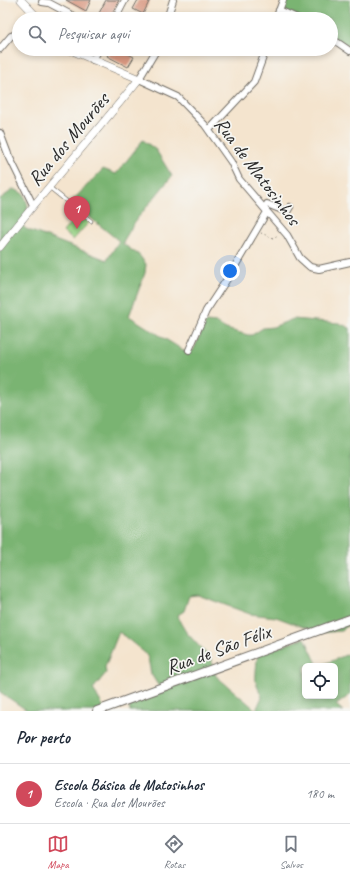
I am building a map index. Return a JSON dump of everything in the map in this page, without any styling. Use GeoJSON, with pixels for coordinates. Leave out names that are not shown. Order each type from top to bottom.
{"type":"FeatureCollection","features":[{"type":"Feature","properties":{"kind":"main road","name":"Rua de São Félix"},"geometry":{"type":"LineString","coordinates":[[97,711],[350,619]]}},
{"type":"Feature","properties":{"kind":"street"},"geometry":{"type":"LineString","coordinates":[[119,12],[125,0]]}},
{"type":"Feature","properties":{"kind":"street"},"geometry":{"type":"LineString","coordinates":[[169,12],[173,0]]}},
{"type":"Feature","properties":{"kind":"street"},"geometry":{"type":"LineString","coordinates":[[283,0],[279,10],[283,12]]}},
{"type":"Feature","properties":{"kind":"street"},"geometry":{"type":"LineString","coordinates":[[23,1],[33,12]]}},
{"type":"Feature","properties":{"kind":"street"},"geometry":{"type":"LineString","coordinates":[[42,2],[50,3],[66,12]]}},
{"type":"Feature","properties":{"kind":"street"},"geometry":{"type":"LineString","coordinates":[[0,48],[12,36]]}},
{"type":"Feature","properties":{"kind":"street"},"geometry":{"type":"LineString","coordinates":[[338,43],[350,51]]}},
{"type":"Feature","properties":{"kind":"street"},"geometry":{"type":"LineString","coordinates":[[84,56],[138,79]]}},
{"type":"Feature","properties":{"kind":"street"},"geometry":{"type":"LineString","coordinates":[[93,60],[95,56]]}},
{"type":"Feature","properties":{"kind":"street","name":"Rua dos Mourões"},"geometry":{"type":"LineString","coordinates":[[0,248],[33,205],[91,139],[138,79],[153,56]]}},
{"type":"Feature","properties":{"kind":"street"},"geometry":{"type":"LineString","coordinates":[[209,130],[254,82],[263,56]]}},
{"type":"Feature","properties":{"kind":"street","name":"Rua de Matosinhos"},"geometry":{"type":"LineString","coordinates":[[138,79],[178,97],[209,130],[231,162],[239,179],[287,235],[300,258],[310,267],[318,269],[350,262]]}},
{"type":"Feature","properties":{"kind":"street"},"geometry":{"type":"LineString","coordinates":[[0,133],[8,154],[33,205]]}},
{"type":"Feature","properties":{"kind":"street"},"geometry":{"type":"LineString","coordinates":[[267,204],[287,212],[290,207]]}},
{"type":"Feature","properties":{"kind":"street"},"geometry":{"type":"LineString","coordinates":[[189,350],[206,311],[228,279],[267,212]]}},
{"type":"Feature","properties":{"kind":"lane"},"geometry":{"type":"LineString","coordinates":[[49,187],[91,221]]}},
{"type":"Feature","properties":{"kind":"path"},"geometry":{"type":"LineString","coordinates":[[255,231],[273,238],[280,234]]}},
{"type":"Feature","properties":{"kind":"green space"},"geometry":{"type":"Polygon","coordinates":[[[287,0],[350,0],[350,47],[338,40],[338,12],[282,11],[287,0]]]}},
{"type":"Feature","properties":{"kind":"green space"},"geometry":{"type":"Polygon","coordinates":[[[143,140],[156,150],[172,176],[136,220],[124,240],[123,244],[139,255],[146,264],[145,273],[129,316],[186,352],[193,351],[206,322],[216,323],[226,329],[248,335],[252,335],[263,328],[273,327],[293,319],[339,323],[350,328],[350,624],[341,631],[319,633],[276,617],[250,614],[198,595],[189,596],[184,611],[178,615],[186,632],[211,659],[216,676],[256,710],[262,697],[256,680],[258,654],[305,638],[317,663],[302,663],[302,699],[338,699],[338,663],[327,663],[348,654],[350,656],[350,695],[336,705],[343,711],[130,711],[129,705],[161,690],[151,674],[148,658],[145,653],[119,632],[105,667],[106,673],[93,689],[103,706],[103,711],[28,711],[0,692],[0,199],[14,189],[24,194],[28,206],[23,226],[26,229],[107,260],[119,241],[71,202],[103,169],[116,174],[143,140]]]}},
{"type":"Feature","properties":{"kind":"green space"},"geometry":{"type":"Polygon","coordinates":[[[78,214],[89,222],[73,240],[63,232],[78,214]]]}},
{"type":"Feature","properties":{"kind":"building"},"geometry":{"type":"Polygon","coordinates":[[[66,0],[91,0],[86,11],[66,0]]]}},
{"type":"Feature","properties":{"kind":"building"},"geometry":{"type":"Polygon","coordinates":[[[106,0],[119,0],[113,12],[100,12],[106,0]]]}},
{"type":"Feature","properties":{"kind":"building"},"geometry":{"type":"Polygon","coordinates":[[[138,0],[150,0],[144,12],[139,12],[133,9],[138,0]]]}},
{"type":"Feature","properties":{"kind":"building"},"geometry":{"type":"Polygon","coordinates":[[[107,56],[134,57],[128,67],[107,56]]]}},
{"type":"Feature","properties":{"kind":"place","name":"Escola Básica de Matosinhos"},"geometry":{"type":"Point","coordinates":[77,229]}}]}
